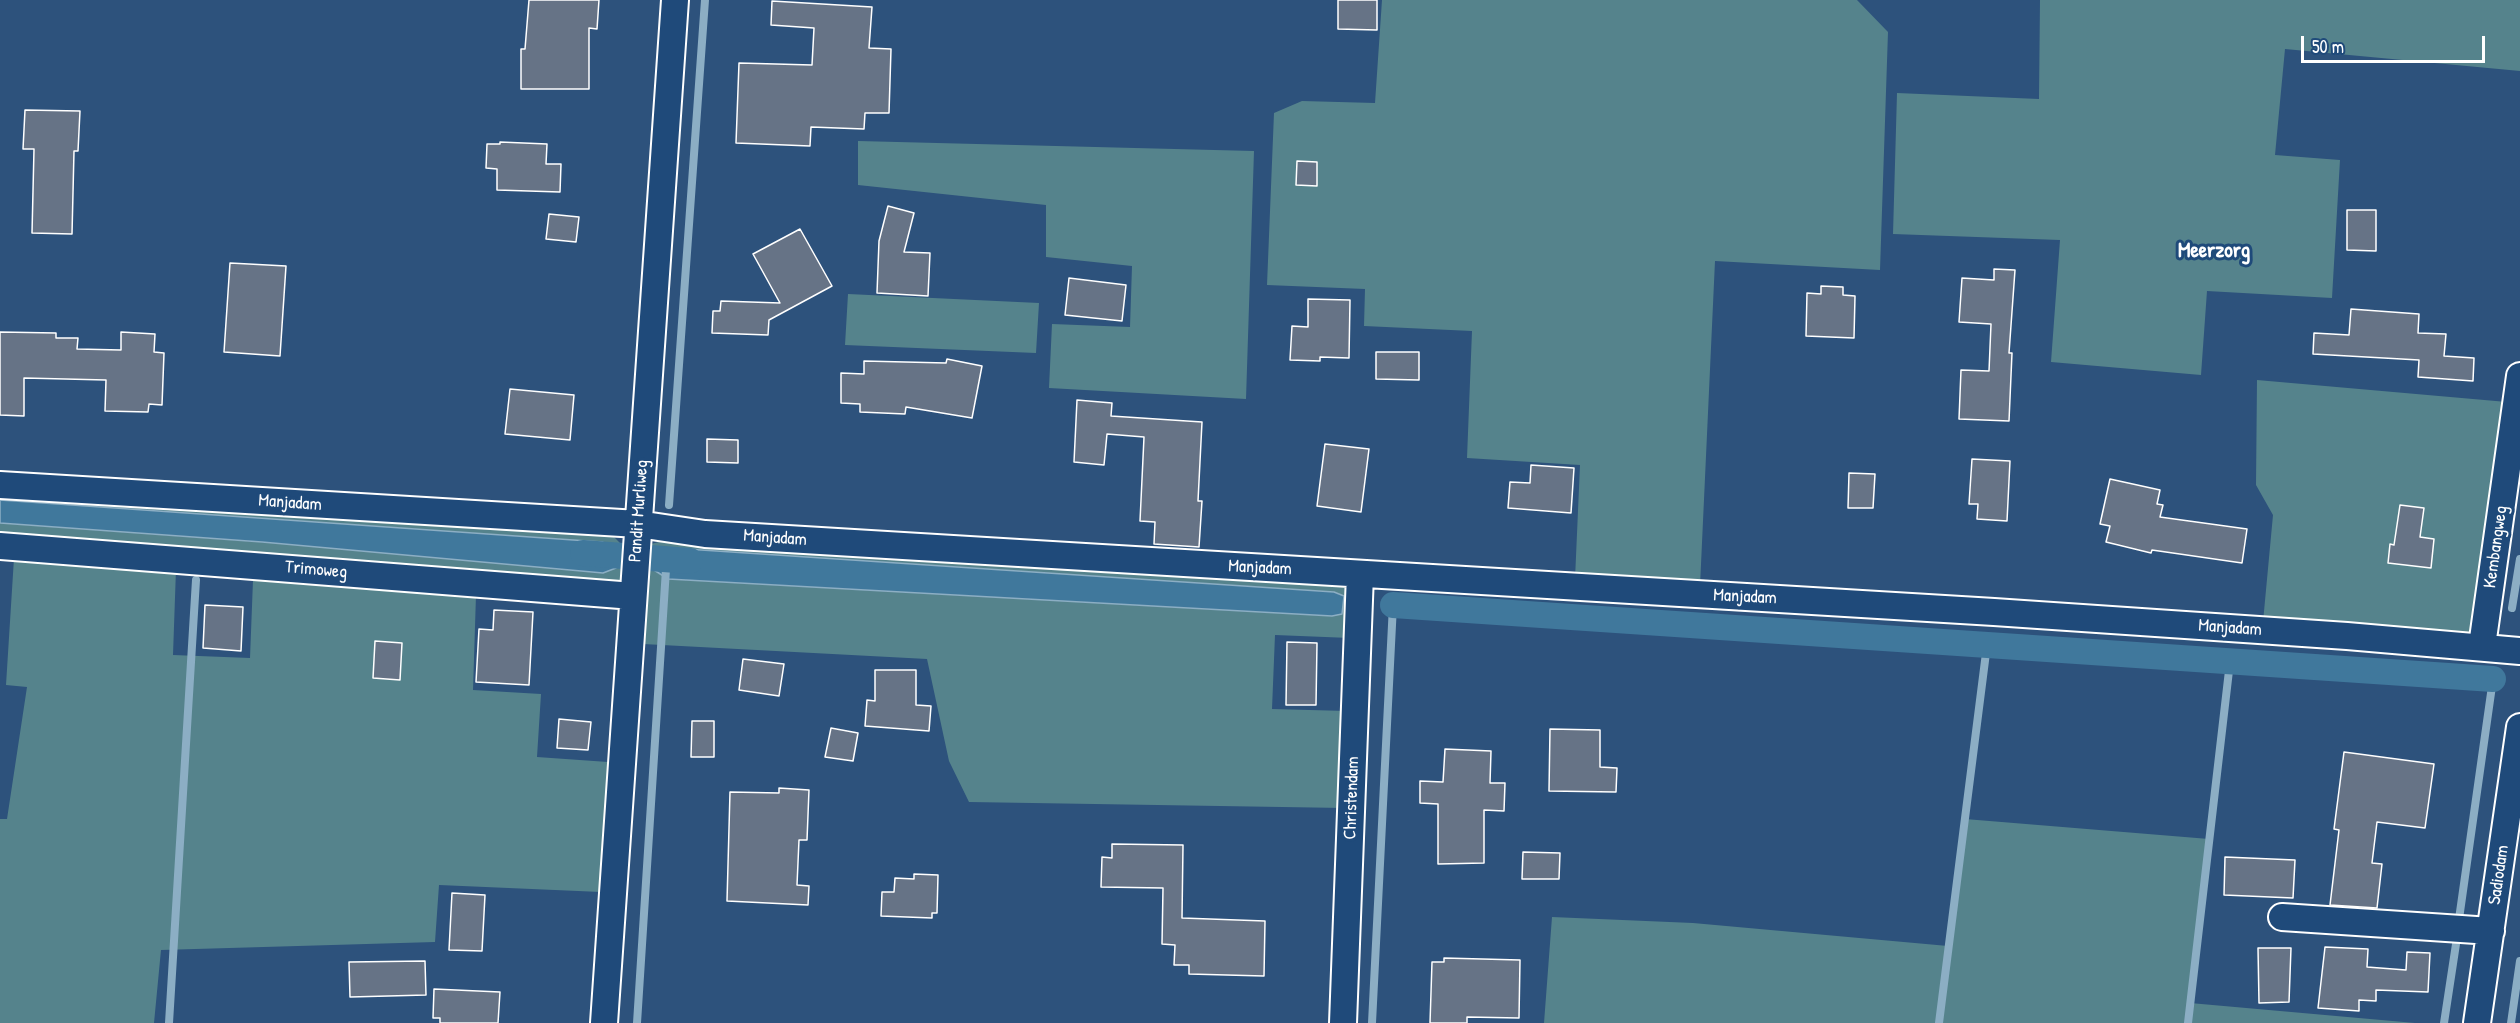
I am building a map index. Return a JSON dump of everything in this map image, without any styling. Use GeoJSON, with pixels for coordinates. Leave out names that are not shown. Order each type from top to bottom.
{"type":"FeatureCollection","features":[{"type":"Feature","properties":{"kind":"street","name":"Pandit Murliweg"},"geometry":{"type":"LineString","coordinates":[[604,1023],[675,0]]}},
{"type":"Feature","properties":{"kind":"street","name":"Kembangweg"},"geometry":{"type":"LineString","coordinates":[[2482,646],[2520,376]]}},
{"type":"Feature","properties":{"kind":"street","name":"Manjadam"},"geometry":{"type":"LineString","coordinates":[[0,485],[638,531],[1994,612],[2482,646],[2520,651]]}},
{"type":"Feature","properties":{"kind":"street","name":"Trimoweg"},"geometry":{"type":"LineString","coordinates":[[0,546],[633,592]]}},
{"type":"Feature","properties":{"kind":"street","name":"Christendam"},"geometry":{"type":"LineString","coordinates":[[1343,1023],[1360,574]]}},
{"type":"Feature","properties":{"kind":"street","name":"Sadiodam"},"geometry":{"type":"LineString","coordinates":[[2477,1023],[2520,727]]}},
{"type":"Feature","properties":{"kind":"street"},"geometry":{"type":"LineString","coordinates":[[2282,917],[2491,931]]}},
{"type":"Feature","properties":{"kind":"green space"},"geometry":{"type":"Polygon","coordinates":[[[1382,0],[1857,0],[1888,32],[1880,270],[1715,261],[1700,586],[1575,579],[1580,465],[1467,458],[1472,331],[1364,326],[1365,289],[1267,285],[1274,113],[1302,101],[1375,103],[1382,0]]]}},
{"type":"Feature","properties":{"kind":"green space"},"geometry":{"type":"Polygon","coordinates":[[[2040,0],[2520,0],[2520,71],[2285,49],[2275,155],[2340,160],[2332,298],[2207,291],[2201,375],[2051,362],[2060,240],[1893,234],[1897,93],[2039,99],[2040,0]]]}},
{"type":"Feature","properties":{"kind":"green space"},"geometry":{"type":"Polygon","coordinates":[[[858,141],[1254,151],[1246,399],[1049,388],[1052,324],[1130,327],[1132,266],[1046,257],[1046,205],[858,185],[858,141]]]}},
{"type":"Feature","properties":{"kind":"green space"},"geometry":{"type":"Polygon","coordinates":[[[848,294],[1039,303],[1036,353],[845,345],[848,294]]]}},
{"type":"Feature","properties":{"kind":"green space"},"geometry":{"type":"Polygon","coordinates":[[[2257,380],[2507,402],[2473,634],[2460,638],[2263,622],[2273,515],[2256,485],[2257,380]]]}},
{"type":"Feature","properties":{"kind":"green space"},"geometry":{"type":"Polygon","coordinates":[[[0,494],[609,532],[625,548],[623,575],[618,583],[0,537],[0,523],[615,568],[617,548],[602,542],[0,500],[0,494]]]}},
{"type":"Feature","properties":{"kind":"green space"},"geometry":{"type":"Polygon","coordinates":[[[670,539],[1341,582],[1352,591],[1350,638],[1275,635],[1272,709],[1347,711],[1344,808],[969,802],[949,761],[927,659],[643,644],[647,552],[651,544],[670,539]],[[671,548],[656,550],[654,570],[668,579],[1332,616],[1344,596],[1334,592],[671,548]]]}},
{"type":"Feature","properties":{"kind":"green space"},"geometry":{"type":"Polygon","coordinates":[[[14,558],[176,569],[173,655],[250,658],[253,580],[476,595],[473,690],[541,694],[537,757],[608,762],[601,892],[439,885],[435,942],[161,950],[154,1023],[0,1023],[0,819],[7,819],[27,687],[6,685],[14,558]]]}},
{"type":"Feature","properties":{"kind":"green space"},"geometry":{"type":"Polygon","coordinates":[[[1965,819],[2209,839],[2190,1003],[2415,1023],[1544,1023],[1552,917],[1693,923],[1948,946],[1965,819]]]}},
{"type":"Feature","properties":{"kind":"water"},"geometry":{"type":"Polygon","coordinates":[[[0,500],[602,542],[617,548],[616,568],[603,573],[262,542],[0,523],[0,500]]]}},
{"type":"Feature","properties":{"kind":"water"},"geometry":{"type":"Polygon","coordinates":[[[671,548],[1334,592],[1344,596],[1342,614],[1332,616],[668,579],[654,570],[656,549],[671,548]]]}},
{"type":"Feature","properties":{"kind":"building"},"geometry":{"type":"Polygon","coordinates":[[[529,0],[599,0],[597,29],[589,28],[589,89],[521,89],[521,49],[525,49],[529,0]]]}},
{"type":"Feature","properties":{"kind":"building"},"geometry":{"type":"Polygon","coordinates":[[[1338,0],[1377,0],[1377,30],[1338,29],[1338,0]]]}},
{"type":"Feature","properties":{"kind":"building"},"geometry":{"type":"Polygon","coordinates":[[[772,1],[872,7],[869,48],[891,49],[889,113],[865,113],[864,129],[811,127],[810,146],[736,143],[739,63],[812,65],[814,28],[771,25],[772,1]]]}},
{"type":"Feature","properties":{"kind":"building"},"geometry":{"type":"Polygon","coordinates":[[[25,110],[80,111],[78,151],[74,151],[72,234],[32,233],[34,149],[23,149],[25,110]]]}},
{"type":"Feature","properties":{"kind":"building"},"geometry":{"type":"Polygon","coordinates":[[[500,142],[547,144],[546,164],[561,164],[560,192],[497,190],[497,169],[486,168],[487,144],[500,144],[500,142]]]}},
{"type":"Feature","properties":{"kind":"building"},"geometry":{"type":"Polygon","coordinates":[[[1297,161],[1317,162],[1317,186],[1296,185],[1297,161]]]}},
{"type":"Feature","properties":{"kind":"building"},"geometry":{"type":"Polygon","coordinates":[[[888,206],[914,213],[904,252],[930,253],[928,296],[877,293],[879,241],[888,206]]]}},
{"type":"Feature","properties":{"kind":"building"},"geometry":{"type":"Polygon","coordinates":[[[2347,210],[2376,210],[2376,251],[2347,250],[2347,210]]]}},
{"type":"Feature","properties":{"kind":"building"},"geometry":{"type":"Polygon","coordinates":[[[549,214],[579,217],[576,242],[546,239],[549,214]]]}},
{"type":"Feature","properties":{"kind":"building"},"geometry":{"type":"Polygon","coordinates":[[[800,229],[832,286],[769,320],[768,335],[712,333],[713,311],[720,311],[721,301],[780,303],[753,254],[800,229]]]}},
{"type":"Feature","properties":{"kind":"building"},"geometry":{"type":"Polygon","coordinates":[[[230,263],[286,266],[280,356],[224,352],[230,263]]]}},
{"type":"Feature","properties":{"kind":"building"},"geometry":{"type":"Polygon","coordinates":[[[1994,269],[2015,270],[2009,353],[2012,353],[2009,421],[1959,419],[1961,370],[1989,371],[1991,324],[1959,322],[1962,278],[1994,280],[1994,269]]]}},
{"type":"Feature","properties":{"kind":"building"},"geometry":{"type":"Polygon","coordinates":[[[1069,278],[1126,285],[1122,321],[1065,315],[1069,278]]]}},
{"type":"Feature","properties":{"kind":"building"},"geometry":{"type":"Polygon","coordinates":[[[1821,286],[1843,287],[1843,295],[1855,296],[1854,338],[1806,336],[1807,293],[1821,294],[1821,286]]]}},
{"type":"Feature","properties":{"kind":"building"},"geometry":{"type":"Polygon","coordinates":[[[1308,299],[1350,300],[1349,358],[1320,357],[1320,361],[1290,360],[1292,326],[1308,327],[1308,299]]]}},
{"type":"Feature","properties":{"kind":"building"},"geometry":{"type":"Polygon","coordinates":[[[2351,309],[2419,314],[2418,333],[2446,334],[2444,356],[2474,358],[2473,381],[2418,377],[2419,360],[2313,354],[2314,333],[2349,335],[2351,309]]]}},
{"type":"Feature","properties":{"kind":"building"},"geometry":{"type":"Polygon","coordinates":[[[0,332],[56,333],[56,338],[78,338],[77,349],[121,350],[121,332],[155,334],[154,352],[164,353],[162,405],[149,404],[148,412],[105,411],[106,380],[24,378],[24,416],[0,415],[0,332]]]}},
{"type":"Feature","properties":{"kind":"building"},"geometry":{"type":"Polygon","coordinates":[[[1376,352],[1419,352],[1419,380],[1376,379],[1376,352]]]}},
{"type":"Feature","properties":{"kind":"building"},"geometry":{"type":"Polygon","coordinates":[[[947,359],[982,366],[972,418],[906,407],[905,414],[860,412],[860,404],[841,403],[841,373],[864,374],[864,361],[946,363],[947,359]]]}},
{"type":"Feature","properties":{"kind":"building"},"geometry":{"type":"Polygon","coordinates":[[[510,389],[574,395],[570,440],[505,434],[510,389]]]}},
{"type":"Feature","properties":{"kind":"building"},"geometry":{"type":"Polygon","coordinates":[[[1077,400],[1112,403],[1111,416],[1202,422],[1198,501],[1202,501],[1199,547],[1154,544],[1155,522],[1140,521],[1144,437],[1107,434],[1104,465],[1074,462],[1077,400]]]}},
{"type":"Feature","properties":{"kind":"building"},"geometry":{"type":"Polygon","coordinates":[[[707,439],[738,440],[738,463],[707,462],[707,439]]]}},
{"type":"Feature","properties":{"kind":"building"},"geometry":{"type":"Polygon","coordinates":[[[1325,444],[1369,449],[1361,512],[1317,506],[1325,444]]]}},
{"type":"Feature","properties":{"kind":"building"},"geometry":{"type":"Polygon","coordinates":[[[1972,459],[2010,461],[2007,521],[1977,519],[1978,504],[1969,504],[1972,459]]]}},
{"type":"Feature","properties":{"kind":"building"},"geometry":{"type":"Polygon","coordinates":[[[1531,465],[1574,468],[1571,513],[1508,508],[1510,482],[1530,483],[1531,465]]]}},
{"type":"Feature","properties":{"kind":"building"},"geometry":{"type":"Polygon","coordinates":[[[1849,473],[1875,474],[1873,508],[1848,508],[1849,473]]]}},
{"type":"Feature","properties":{"kind":"building"},"geometry":{"type":"Polygon","coordinates":[[[2110,479],[2160,490],[2157,504],[2163,505],[2160,517],[2247,529],[2242,563],[2152,550],[2151,553],[2106,542],[2110,526],[2100,524],[2110,479]]]}},
{"type":"Feature","properties":{"kind":"building"},"geometry":{"type":"Polygon","coordinates":[[[2400,505],[2424,508],[2420,537],[2434,539],[2431,568],[2388,563],[2390,544],[2394,545],[2400,505]]]}},
{"type":"Feature","properties":{"kind":"building"},"geometry":{"type":"Polygon","coordinates":[[[205,605],[243,607],[241,651],[203,648],[205,605]]]}},
{"type":"Feature","properties":{"kind":"building"},"geometry":{"type":"Polygon","coordinates":[[[494,610],[533,612],[529,685],[476,682],[479,629],[493,630],[494,610]]]}},
{"type":"Feature","properties":{"kind":"building"},"geometry":{"type":"Polygon","coordinates":[[[375,641],[402,643],[400,680],[373,678],[375,641]]]}},
{"type":"Feature","properties":{"kind":"building"},"geometry":{"type":"Polygon","coordinates":[[[1287,642],[1317,643],[1316,705],[1286,705],[1287,642]]]}},
{"type":"Feature","properties":{"kind":"building"},"geometry":{"type":"Polygon","coordinates":[[[743,659],[784,664],[779,696],[739,690],[743,659]]]}},
{"type":"Feature","properties":{"kind":"building"},"geometry":{"type":"Polygon","coordinates":[[[875,670],[916,670],[916,705],[931,706],[929,731],[865,726],[867,700],[875,701],[875,670]]]}},
{"type":"Feature","properties":{"kind":"building"},"geometry":{"type":"Polygon","coordinates":[[[559,719],[591,722],[588,750],[557,748],[559,719]]]}},
{"type":"Feature","properties":{"kind":"building"},"geometry":{"type":"Polygon","coordinates":[[[692,721],[714,721],[714,757],[691,757],[692,721]]]}},
{"type":"Feature","properties":{"kind":"building"},"geometry":{"type":"Polygon","coordinates":[[[831,728],[858,733],[853,761],[825,757],[831,728]]]}},
{"type":"Feature","properties":{"kind":"building"},"geometry":{"type":"Polygon","coordinates":[[[1550,729],[1600,730],[1600,767],[1617,768],[1616,792],[1549,791],[1550,729]]]}},
{"type":"Feature","properties":{"kind":"building"},"geometry":{"type":"Polygon","coordinates":[[[1445,749],[1491,751],[1490,783],[1505,783],[1504,811],[1484,810],[1484,863],[1438,864],[1438,804],[1420,803],[1420,781],[1443,782],[1445,749]]]}},
{"type":"Feature","properties":{"kind":"building"},"geometry":{"type":"Polygon","coordinates":[[[2344,752],[2434,764],[2425,828],[2377,822],[2372,863],[2382,864],[2377,908],[2330,905],[2339,830],[2334,829],[2344,752]]]}},
{"type":"Feature","properties":{"kind":"building"},"geometry":{"type":"Polygon","coordinates":[[[779,788],[809,790],[807,840],[799,840],[797,885],[809,886],[808,905],[727,901],[730,792],[779,793],[779,788]]]}},
{"type":"Feature","properties":{"kind":"building"},"geometry":{"type":"Polygon","coordinates":[[[1112,844],[1183,845],[1182,918],[1265,921],[1264,976],[1189,974],[1189,965],[1174,965],[1175,945],[1162,944],[1163,888],[1101,887],[1102,857],[1112,858],[1112,844]]]}},
{"type":"Feature","properties":{"kind":"building"},"geometry":{"type":"Polygon","coordinates":[[[1523,852],[1560,853],[1559,879],[1522,879],[1523,852]]]}},
{"type":"Feature","properties":{"kind":"building"},"geometry":{"type":"Polygon","coordinates":[[[2225,857],[2295,860],[2293,898],[2224,895],[2225,857]]]}},
{"type":"Feature","properties":{"kind":"building"},"geometry":{"type":"Polygon","coordinates":[[[914,874],[938,875],[937,913],[932,913],[932,918],[881,916],[882,892],[894,892],[895,878],[914,879],[914,874]]]}},
{"type":"Feature","properties":{"kind":"building"},"geometry":{"type":"Polygon","coordinates":[[[452,893],[485,895],[482,951],[449,950],[452,893]]]}},
{"type":"Feature","properties":{"kind":"building"},"geometry":{"type":"Polygon","coordinates":[[[2325,947],[2368,949],[2367,967],[2406,970],[2407,952],[2430,953],[2428,992],[2376,990],[2376,1001],[2359,1000],[2359,1011],[2318,1008],[2325,947]]]}},
{"type":"Feature","properties":{"kind":"building"},"geometry":{"type":"Polygon","coordinates":[[[2258,948],[2291,948],[2289,1002],[2259,1003],[2258,948]]]}},
{"type":"Feature","properties":{"kind":"building"},"geometry":{"type":"Polygon","coordinates":[[[1444,958],[1520,960],[1519,1018],[1467,1017],[1467,1023],[1430,1023],[1432,962],[1444,962],[1444,958]]]}},
{"type":"Feature","properties":{"kind":"building"},"geometry":{"type":"Polygon","coordinates":[[[425,961],[426,995],[350,997],[349,962],[425,961]]]}},
{"type":"Feature","properties":{"kind":"building"},"geometry":{"type":"Polygon","coordinates":[[[434,989],[500,992],[498,1023],[440,1023],[440,1018],[433,1018],[434,989]]]}},
{"type":"Feature","properties":{"kind":"waterway"},"geometry":{"type":"LineString","coordinates":[[669,505],[705,0]]}},
{"type":"Feature","properties":{"kind":"waterway"},"geometry":{"type":"LineString","coordinates":[[583,553],[690,561]]}},
{"type":"Feature","properties":{"kind":"waterway"},"geometry":{"type":"LineString","coordinates":[[2512,608],[2520,559]]}},
{"type":"Feature","properties":{"kind":"waterway"},"geometry":{"type":"LineString","coordinates":[[637,1023],[666,569]]}},
{"type":"Feature","properties":{"kind":"waterway"},"geometry":{"type":"LineString","coordinates":[[169,1023],[196,580]]}},
{"type":"Feature","properties":{"kind":"waterway"},"geometry":{"type":"LineString","coordinates":[[1372,1023],[1393,605]]}},
{"type":"Feature","properties":{"kind":"waterway"},"geometry":{"type":"LineString","coordinates":[[1393,605],[2493,679]]}},
{"type":"Feature","properties":{"kind":"waterway"},"geometry":{"type":"LineString","coordinates":[[1939,1023],[1987,645]]}},
{"type":"Feature","properties":{"kind":"waterway"},"geometry":{"type":"LineString","coordinates":[[2188,1023],[2230,662]]}},
{"type":"Feature","properties":{"kind":"waterway"},"geometry":{"type":"LineString","coordinates":[[2459,919],[2493,679]]}},
{"type":"Feature","properties":{"kind":"waterway"},"geometry":{"type":"LineString","coordinates":[[2444,1023],[2456,944]]}},
{"type":"Feature","properties":{"kind":"waterway"},"geometry":{"type":"LineString","coordinates":[[2511,1023],[2520,961]]}},
{"type":"Feature","properties":{"kind":"district","name":"Meerzorg"},"geometry":{"type":"Point","coordinates":[2214,251]}}]}
